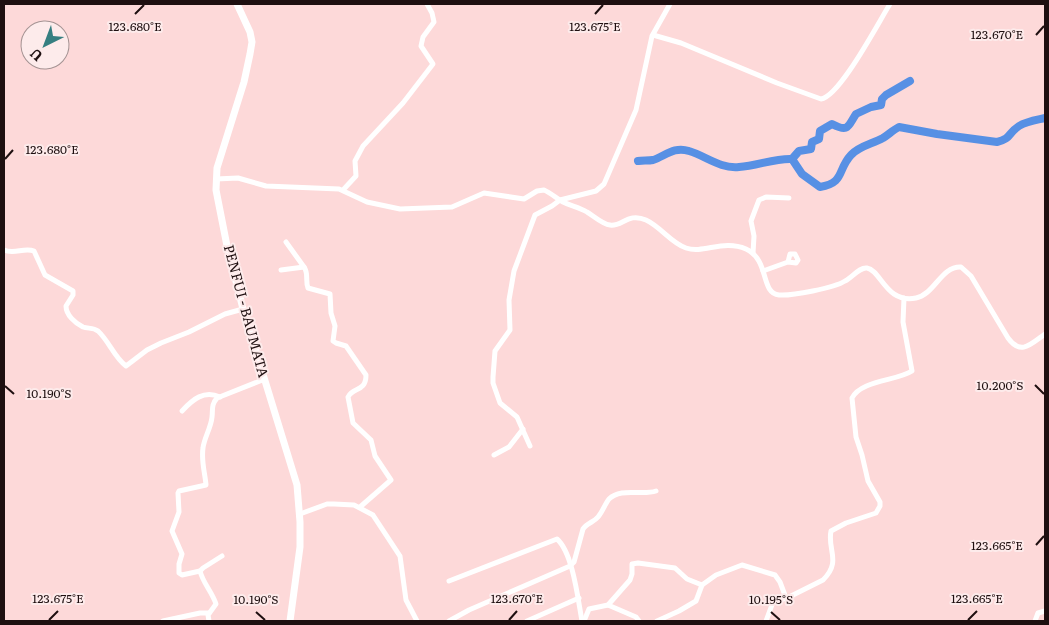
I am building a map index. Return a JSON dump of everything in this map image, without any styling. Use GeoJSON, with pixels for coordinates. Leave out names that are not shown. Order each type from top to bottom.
{"type":"FeatureCollection","features":[{"type":"Feature","properties":{"kind":"street","name":"PENFUI - BAUMATA"},"geometry":{"type":"LineString","coordinates":[[237,4],[250,32],[252,42],[244,82],[217,168],[216,190],[227,246],[243,309],[297,485],[300,514],[300,547],[290,621]]}},
{"type":"Feature","properties":{"kind":"street"},"geometry":{"type":"LineString","coordinates":[[343,190],[356,176],[355,160],[365,143],[397,109],[433,64],[421,46],[423,37],[434,22],[427,4]]}},
{"type":"Feature","properties":{"kind":"street"},"geometry":{"type":"LineString","coordinates":[[530,446],[514,414],[499,401],[492,380],[494,354],[510,331],[510,292],[518,259],[536,214],[560,200],[596,191],[604,184],[638,104],[649,45],[670,4]]}},
{"type":"Feature","properties":{"kind":"street"},"geometry":{"type":"LineString","coordinates":[[653,35],[681,43],[821,99],[828,97],[846,75],[890,4]]}},
{"type":"Feature","properties":{"kind":"street"},"geometry":{"type":"LineString","coordinates":[[216,179],[238,178],[266,186],[316,187],[343,190],[366,202],[400,208],[449,207],[484,193],[524,199],[542,190],[546,190],[560,200],[584,210],[610,225],[633,218],[646,220],[686,248],[697,249],[730,245],[742,247],[759,259],[769,289],[775,294],[781,295],[799,293],[842,283],[860,270],[868,268],[888,290],[904,298],[915,298],[921,297],[950,270],[961,267],[971,276],[1014,345],[1024,347],[1045,334]]}},
{"type":"Feature","properties":{"kind":"street"},"geometry":{"type":"LineString","coordinates":[[753,253],[754,236],[751,221],[760,200],[766,197],[788,198]]}},
{"type":"Feature","properties":{"kind":"street"},"geometry":{"type":"LineString","coordinates":[[286,242],[308,273],[308,288],[330,294],[334,326],[333,340],[346,346],[366,375],[366,380],[362,387],[350,392],[348,397],[352,419],[355,426],[371,440],[375,456],[390,482],[360,507]]}},
{"type":"Feature","properties":{"kind":"street"},"geometry":{"type":"LineString","coordinates":[[4,250],[12,253],[28,249],[34,251],[45,275],[73,291],[73,295],[66,306],[67,313],[82,326],[93,328],[98,332],[126,366],[161,342],[189,332],[224,314],[243,309]]}},
{"type":"Feature","properties":{"kind":"street"},"geometry":{"type":"LineString","coordinates":[[764,271],[788,262]]}},
{"type":"Feature","properties":{"kind":"street"},"geometry":{"type":"LineString","coordinates":[[281,270],[304,267]]}},
{"type":"Feature","properties":{"kind":"street"},"geometry":{"type":"LineString","coordinates":[[766,621],[773,602],[813,586],[827,576],[834,558],[831,531],[846,522],[876,514],[880,506],[880,500],[868,481],[856,437],[852,398],[854,394],[863,389],[912,371],[903,322],[904,298]]}},
{"type":"Feature","properties":{"kind":"street"},"geometry":{"type":"LineString","coordinates":[[222,556],[200,572],[182,575],[179,573],[182,554],[172,529],[179,512],[179,491],[206,485],[202,459],[203,445],[212,417],[214,401],[265,379]]}},
{"type":"Feature","properties":{"kind":"street"},"geometry":{"type":"LineString","coordinates":[[182,411],[204,394],[209,393],[220,397]]}},
{"type":"Feature","properties":{"kind":"street"},"geometry":{"type":"LineString","coordinates":[[494,455],[509,447],[523,429]]}},
{"type":"Feature","properties":{"kind":"street"},"geometry":{"type":"LineString","coordinates":[[449,621],[469,610],[570,566],[574,562],[583,529],[586,525],[597,519],[609,500],[618,494],[631,492],[643,494],[656,491]]}},
{"type":"Feature","properties":{"kind":"street"},"geometry":{"type":"LineString","coordinates":[[300,514],[327,504],[354,505],[375,518],[401,559],[406,600],[417,621]]}},
{"type":"Feature","properties":{"kind":"street"},"geometry":{"type":"LineString","coordinates":[[449,581],[555,538],[559,540],[564,548],[583,621]]}},
{"type":"Feature","properties":{"kind":"street"},"geometry":{"type":"LineString","coordinates":[[608,605],[630,580],[632,564],[634,563],[676,568],[686,579],[702,585]]}},
{"type":"Feature","properties":{"kind":"street"},"geometry":{"type":"LineString","coordinates":[[657,621],[696,601],[702,585],[716,576],[742,565],[775,575],[786,598]]}},
{"type":"Feature","properties":{"kind":"street"},"geometry":{"type":"LineString","coordinates":[[200,572],[215,602],[215,606],[209,613],[209,621]]}},
{"type":"Feature","properties":{"kind":"street"},"geometry":{"type":"LineString","coordinates":[[528,621],[578,598]]}},
{"type":"Feature","properties":{"kind":"street"},"geometry":{"type":"LineString","coordinates":[[583,621],[589,609],[608,605],[636,617],[639,621]]}},
{"type":"Feature","properties":{"kind":"street"},"geometry":{"type":"LineString","coordinates":[[1035,621],[1038,613],[1045,611]]}},
{"type":"Feature","properties":{"kind":"street"},"geometry":{"type":"LineString","coordinates":[[163,621],[200,613],[209,613]]}},
{"type":"Feature","properties":{"kind":"waterway"},"geometry":{"type":"LineString","coordinates":[[792,159],[799,151],[811,149],[812,142],[819,139],[820,131],[832,124],[842,128],[847,127],[856,114],[871,107],[881,105],[882,99],[886,95],[910,81]]}},
{"type":"Feature","properties":{"kind":"waterway"},"geometry":{"type":"LineString","coordinates":[[638,161],[653,160],[679,150],[689,151],[719,164],[732,167],[792,159],[802,174],[820,187],[828,185],[837,179],[854,152],[883,138],[899,127],[997,142],[1005,139],[1022,124],[1045,118]]}}]}
